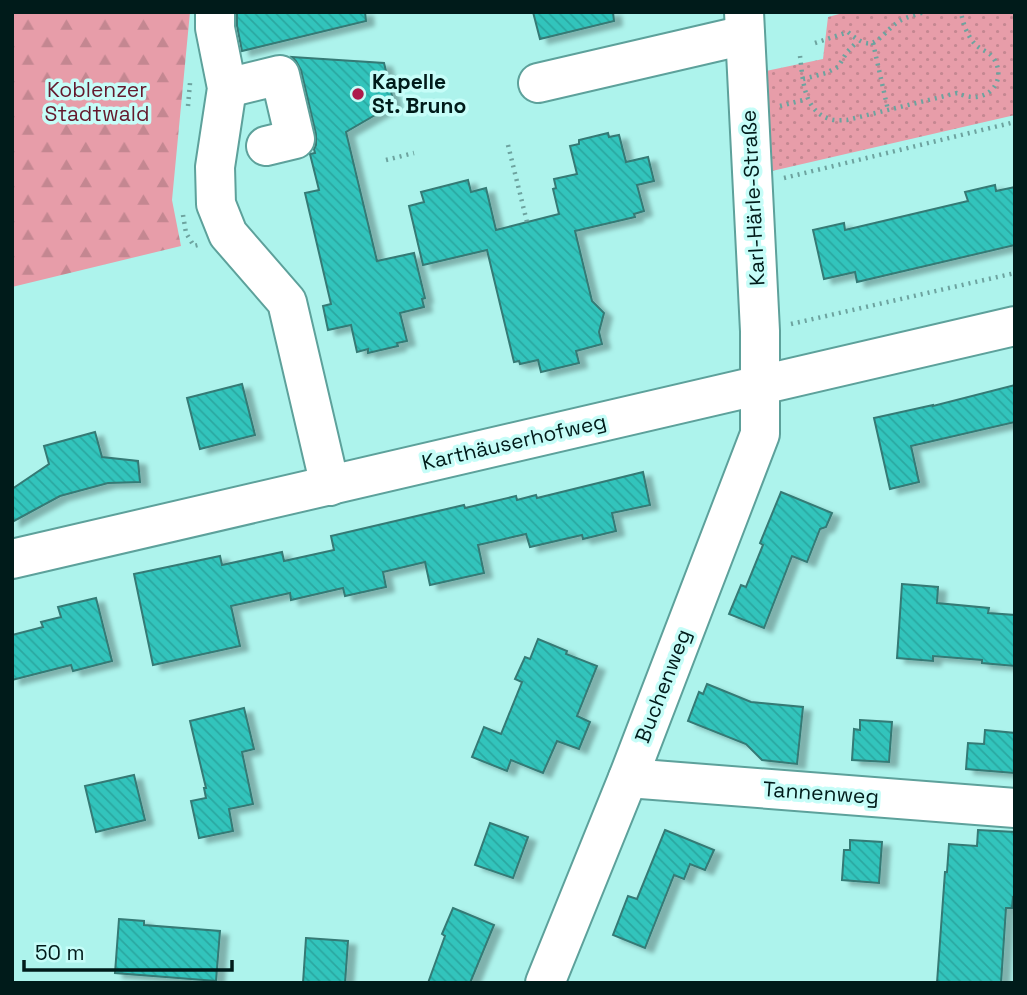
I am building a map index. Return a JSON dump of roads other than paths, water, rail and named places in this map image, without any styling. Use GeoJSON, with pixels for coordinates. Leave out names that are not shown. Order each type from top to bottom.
{"type":"FeatureCollection","features":[{"type":"Feature","properties":{"kind":"street"},"geometry":{"type":"LineString","coordinates":[[215,12],[215,28],[227,88],[215,167],[216,204],[228,234],[287,302],[330,486]]}},
{"type":"Feature","properties":{"kind":"street"},"geometry":{"type":"LineString","coordinates":[[538,83],[744,24]]}},
{"type":"Feature","properties":{"kind":"street","name":"Karl-Härle-Straße"},"geometry":{"type":"LineString","coordinates":[[744,24],[760,331],[760,384]]}},
{"type":"Feature","properties":{"kind":"street"},"geometry":{"type":"LineString","coordinates":[[227,88],[280,75],[295,139],[266,146]]}},
{"type":"Feature","properties":{"kind":"street","name":"Karthäuserhofweg"},"geometry":{"type":"LineString","coordinates":[[12,559],[1015,326]]}},
{"type":"Feature","properties":{"kind":"street","name":"Buchenweg"},"geometry":{"type":"LineString","coordinates":[[545,983],[628,778],[760,434],[760,384]]}},
{"type":"Feature","properties":{"kind":"street","name":"Tannenweg"},"geometry":{"type":"LineString","coordinates":[[628,778],[1015,808]]}},
{"type":"Feature","properties":{"kind":"place","name":"Kapelle St. Bruno"},"geometry":{"type":"Point","coordinates":[358,94]}},
{"type":"Feature","properties":{"kind":"park label","name":"Koblenzer Stadtwald"},"geometry":{"type":"Point","coordinates":[97,102]}}]}
